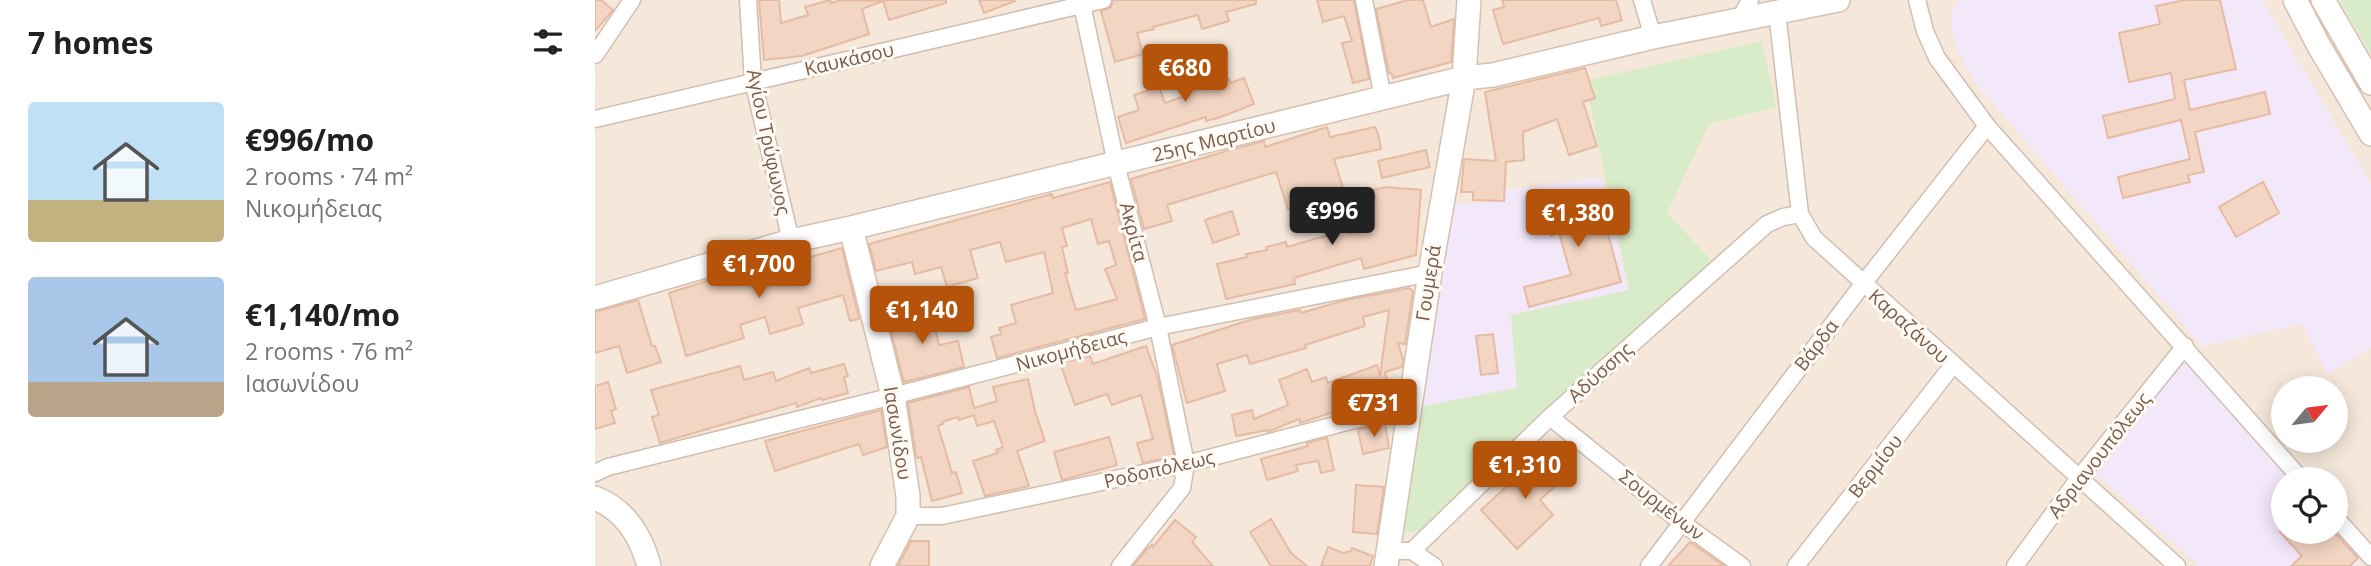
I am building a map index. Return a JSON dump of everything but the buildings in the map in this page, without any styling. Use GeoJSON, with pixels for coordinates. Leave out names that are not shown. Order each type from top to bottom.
{"type":"FeatureCollection","features":[{"type":"Feature","properties":{"kind":"main road","name":"Γουμερά"},"geometry":{"type":"LineString","coordinates":[[1388,558],[1408,407],[1464,78],[1469,0]]}},
{"type":"Feature","properties":{"kind":"main road","name":"25ης Μαρτίου"},"geometry":{"type":"LineString","coordinates":[[595,298],[791,241],[1464,78],[1493,75],[1653,37],[1745,10],[1777,12],[1838,0]]}},
{"type":"Feature","properties":{"kind":"main road"},"geometry":{"type":"LineString","coordinates":[[2295,0],[2371,134]]}},
{"type":"Feature","properties":{"kind":"main road"},"geometry":{"type":"LineString","coordinates":[[2323,0],[2371,83]]}},
{"type":"Feature","properties":{"kind":"main road","name":"Ιασωνίδου"},"geometry":{"type":"LineString","coordinates":[[851,228],[893,396],[908,496],[908,516]]}},
{"type":"Feature","properties":{"kind":"main road"},"geometry":{"type":"LineString","coordinates":[[595,498],[628,520],[643,544],[649,566]]}},
{"type":"Feature","properties":{"kind":"main road"},"geometry":{"type":"LineString","coordinates":[[882,566],[908,516]]}},
{"type":"Feature","properties":{"kind":"street","name":"Αγίου Τρύφωνος"},"geometry":{"type":"LineString","coordinates":[[748,0],[753,81],[791,241]]}},
{"type":"Feature","properties":{"kind":"street","name":"Καυκάσου"},"geometry":{"type":"LineString","coordinates":[[595,119],[1103,0]]}},
{"type":"Feature","properties":{"kind":"street"},"geometry":{"type":"LineString","coordinates":[[1364,0],[1383,98]]}},
{"type":"Feature","properties":{"kind":"street"},"geometry":{"type":"LineString","coordinates":[[1642,0],[1653,37]]}},
{"type":"Feature","properties":{"kind":"street"},"geometry":{"type":"LineString","coordinates":[[1917,0],[1925,32],[1937,58],[1987,126],[2291,467]]}},
{"type":"Feature","properties":{"kind":"street"},"geometry":{"type":"LineString","coordinates":[[595,55],[622,3]]}},
{"type":"Feature","properties":{"kind":"street","name":"Ακρίτα"},"geometry":{"type":"LineString","coordinates":[[1082,3],[1116,164],[1158,327],[1186,464]]}},
{"type":"Feature","properties":{"kind":"street","name":"Καραζάνου"},"geometry":{"type":"LineString","coordinates":[[1777,12],[1800,214],[1814,238],[2177,566]]}},
{"type":"Feature","properties":{"kind":"street","name":"Βάρδα"},"geometry":{"type":"LineString","coordinates":[[1649,566],[1987,126]]}},
{"type":"Feature","properties":{"kind":"street","name":"Αδύσσης"},"geometry":{"type":"LineString","coordinates":[[1412,551],[1550,417],[1767,224],[1800,214]]}},
{"type":"Feature","properties":{"kind":"street","name":"Νικομήδειας"},"geometry":{"type":"LineString","coordinates":[[595,473],[608,467],[1158,327],[1430,273]]}},
{"type":"Feature","properties":{"kind":"street","name":"Αδριανουπόλεως"},"geometry":{"type":"LineString","coordinates":[[2015,566],[2080,478],[2185,346]]}},
{"type":"Feature","properties":{"kind":"street","name":"Βερμίου"},"geometry":{"type":"LineString","coordinates":[[1796,566],[1953,365]]}},
{"type":"Feature","properties":{"kind":"street","name":"Ροδοπόλεως"},"geometry":{"type":"LineString","coordinates":[[908,516],[942,516],[1186,464],[1408,407]]}},
{"type":"Feature","properties":{"kind":"street","name":"Σουρμένων"},"geometry":{"type":"LineString","coordinates":[[1550,417],[1681,522],[1742,566]]}},
{"type":"Feature","properties":{"kind":"street"},"geometry":{"type":"LineString","coordinates":[[1122,565],[1182,488],[1186,464]]}},
{"type":"Feature","properties":{"kind":"street"},"geometry":{"type":"LineString","coordinates":[[2348,532],[2371,559],[2367,566]]}},
{"type":"Feature","properties":{"kind":"street"},"geometry":{"type":"LineString","coordinates":[[1388,558],[1412,551],[1434,566]]}},
{"type":"Feature","properties":{"kind":"shaded area"},"geometry":{"type":"Polygon","coordinates":[[[595,0],[2371,0],[2371,566],[595,566],[595,0]]]}},
{"type":"Feature","properties":{"kind":"shaded area"},"geometry":{"type":"Polygon","coordinates":[[[1959,0],[2262,0],[2371,184],[2371,348],[2328,374],[2302,324],[2202,346],[1978,86],[1958,52],[1951,24],[1953,6],[1959,0]]]}},
{"type":"Feature","properties":{"kind":"shaded area"},"geometry":{"type":"Polygon","coordinates":[[[1601,177],[1629,290],[1512,314],[1517,388],[1417,407],[1448,205],[1504,201],[1505,191],[1601,177]]]}},
{"type":"Feature","properties":{"kind":"shaded area"},"geometry":{"type":"Polygon","coordinates":[[[2187,356],[2271,447],[2271,453],[2276,453],[2289,467],[2271,467],[2271,544],[2348,544],[2348,532],[2367,553],[2355,566],[2199,566],[2096,474],[2187,356]]]}},
{"type":"Feature","properties":{"kind":"green space"},"geometry":{"type":"Polygon","coordinates":[[[2339,0],[2371,0],[2371,54],[2339,0]]]}},
{"type":"Feature","properties":{"kind":"green space"},"geometry":{"type":"Polygon","coordinates":[[[1762,41],[1776,107],[1709,124],[1667,213],[1712,261],[1420,533],[1401,531],[1417,407],[1517,388],[1511,315],[1629,290],[1585,81],[1762,41]]]}}]}
